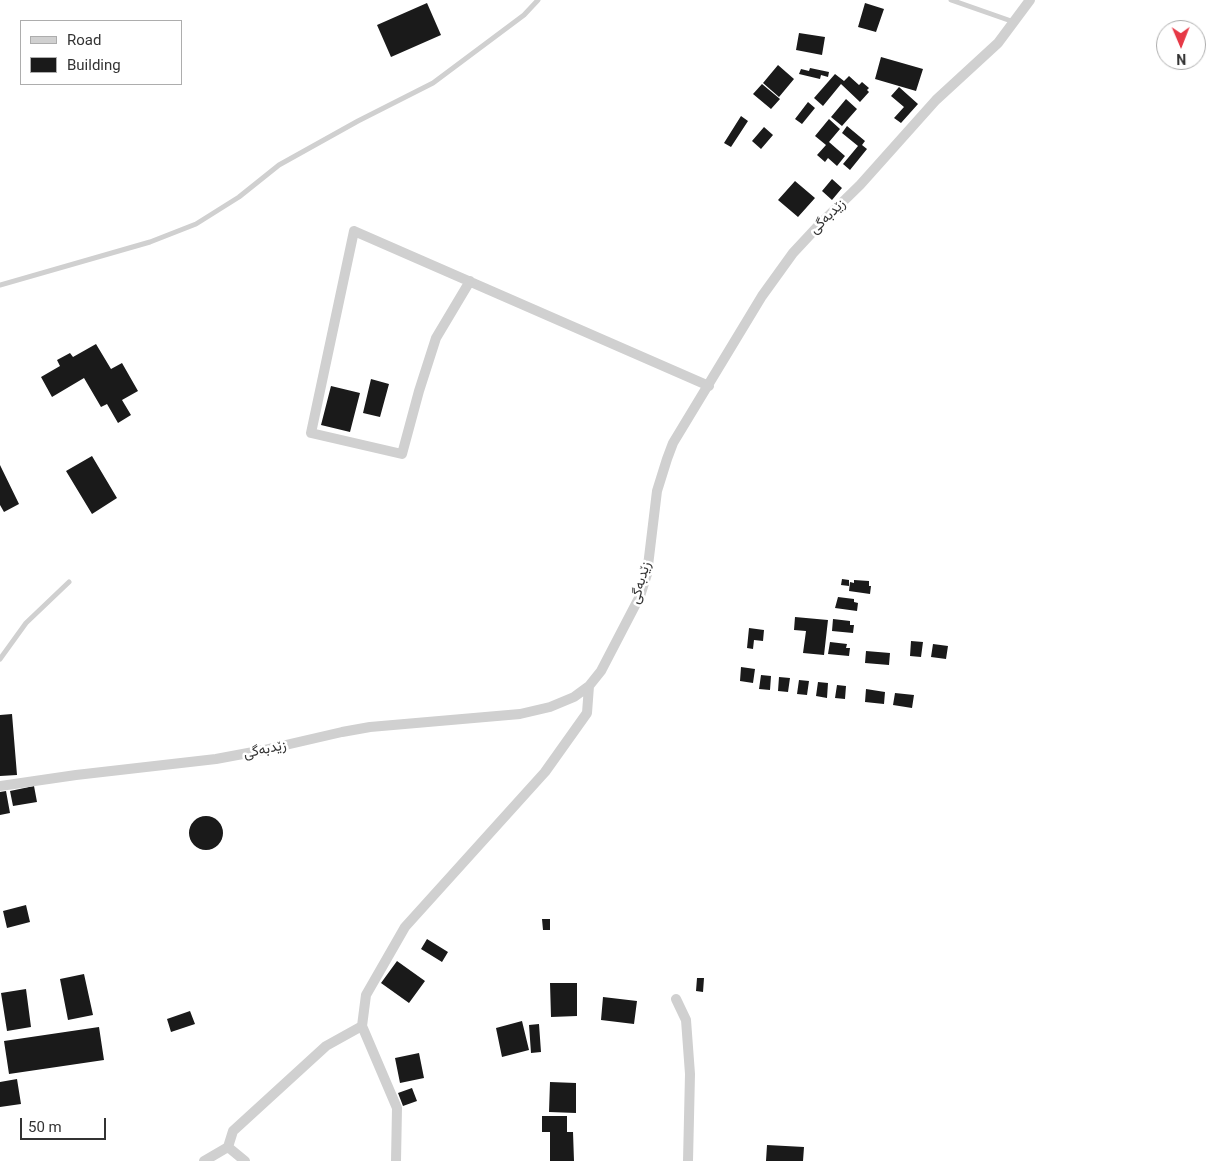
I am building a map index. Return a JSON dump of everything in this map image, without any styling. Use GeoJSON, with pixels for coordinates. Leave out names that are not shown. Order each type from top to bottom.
{"type":"FeatureCollection","features":[{"type":"Feature","properties":{"kind":"street","name":"زێدبەگی"},"geometry":{"type":"LineString","coordinates":[[0,786],[216,759],[370,727],[520,714],[550,707],[582,692],[589,686],[605,664],[640,596],[647,574],[657,491],[661,474],[674,443],[762,296],[793,252],[860,185],[936,100],[998,43],[1030,0]]}},
{"type":"Feature","properties":{"kind":"street"},"geometry":{"type":"LineString","coordinates":[[470,280],[436,338],[402,454],[311,433],[354,231],[470,280],[709,386]]}},
{"type":"Feature","properties":{"kind":"street"},"geometry":{"type":"LineString","coordinates":[[396,1161],[397,1108],[362,1026],[366,995],[405,927],[545,772],[587,713],[589,686]]}},
{"type":"Feature","properties":{"kind":"street"},"geometry":{"type":"LineString","coordinates":[[676,999],[686,1020],[690,1074],[688,1161]]}},
{"type":"Feature","properties":{"kind":"street"},"geometry":{"type":"LineString","coordinates":[[204,1161],[228,1147],[233,1131],[326,1046],[362,1026]]}},
{"type":"Feature","properties":{"kind":"street"},"geometry":{"type":"LineString","coordinates":[[228,1147],[245,1161]]}},
{"type":"Feature","properties":{"kind":"lane"},"geometry":{"type":"LineString","coordinates":[[0,285],[150,242],[196,224],[239,197],[279,165],[358,120],[433,83],[524,15],[538,0]]}},
{"type":"Feature","properties":{"kind":"lane"},"geometry":{"type":"LineString","coordinates":[[951,0],[1014,22]]}},
{"type":"Feature","properties":{"kind":"lane"},"geometry":{"type":"LineString","coordinates":[[0,659],[26,624],[69,582]]}},
{"type":"Feature","properties":{"kind":"building"},"geometry":{"type":"Polygon","coordinates":[[[427,3],[441,35],[391,57],[377,25],[427,3]]]}},
{"type":"Feature","properties":{"kind":"building"},"geometry":{"type":"Polygon","coordinates":[[[865,3],[884,9],[876,32],[858,27],[865,3]]]}},
{"type":"Feature","properties":{"kind":"building"},"geometry":{"type":"Polygon","coordinates":[[[799,33],[825,37],[822,55],[796,50],[799,33]]]}},
{"type":"Feature","properties":{"kind":"building"},"geometry":{"type":"Polygon","coordinates":[[[881,57],[923,69],[916,91],[875,79],[881,57]]]}},
{"type":"Feature","properties":{"kind":"building"},"geometry":{"type":"Polygon","coordinates":[[[778,65],[794,79],[779,97],[763,83],[778,65]]]}},
{"type":"Feature","properties":{"kind":"building"},"geometry":{"type":"Polygon","coordinates":[[[810,68],[829,72],[828,77],[821,75],[820,79],[799,74],[801,69],[809,71],[810,68]]]}},
{"type":"Feature","properties":{"kind":"building"},"geometry":{"type":"Polygon","coordinates":[[[835,74],[844,81],[849,76],[859,85],[862,82],[869,88],[867,90],[869,92],[860,102],[841,84],[823,106],[814,98],[835,74]]]}},
{"type":"Feature","properties":{"kind":"building"},"geometry":{"type":"Polygon","coordinates":[[[762,84],[780,99],[771,109],[753,94],[762,84]]]}},
{"type":"Feature","properties":{"kind":"building"},"geometry":{"type":"Polygon","coordinates":[[[899,87],[918,104],[901,123],[894,118],[904,107],[891,96],[899,87]]]}},
{"type":"Feature","properties":{"kind":"building"},"geometry":{"type":"Polygon","coordinates":[[[846,99],[857,109],[842,126],[831,117],[846,99]]]}},
{"type":"Feature","properties":{"kind":"building"},"geometry":{"type":"Polygon","coordinates":[[[808,102],[815,108],[802,124],[795,119],[808,102]]]}},
{"type":"Feature","properties":{"kind":"building"},"geometry":{"type":"Polygon","coordinates":[[[741,116],[748,121],[731,147],[724,143],[741,116]]]}},
{"type":"Feature","properties":{"kind":"building"},"geometry":{"type":"Polygon","coordinates":[[[829,119],[840,129],[829,142],[845,156],[837,166],[828,158],[825,162],[817,155],[826,145],[815,136],[829,119]]]}},
{"type":"Feature","properties":{"kind":"building"},"geometry":{"type":"Polygon","coordinates":[[[847,126],[865,141],[862,145],[867,149],[850,170],[843,164],[858,146],[842,133],[847,126]]]}},
{"type":"Feature","properties":{"kind":"building"},"geometry":{"type":"Polygon","coordinates":[[[764,127],[773,135],[761,149],[752,141],[764,127]]]}},
{"type":"Feature","properties":{"kind":"building"},"geometry":{"type":"Polygon","coordinates":[[[832,179],[842,188],[832,200],[822,191],[832,179]]]}},
{"type":"Feature","properties":{"kind":"building"},"geometry":{"type":"Polygon","coordinates":[[[795,181],[815,198],[798,217],[778,200],[795,181]]]}},
{"type":"Feature","properties":{"kind":"building"},"geometry":{"type":"Polygon","coordinates":[[[96,344],[111,369],[122,363],[138,391],[122,400],[131,415],[118,423],[107,404],[101,407],[84,378],[52,397],[41,377],[60,366],[57,360],[70,353],[73,357],[96,344]]]}},
{"type":"Feature","properties":{"kind":"building"},"geometry":{"type":"Polygon","coordinates":[[[371,379],[389,384],[380,417],[363,413],[371,379]]]}},
{"type":"Feature","properties":{"kind":"building"},"geometry":{"type":"Polygon","coordinates":[[[331,386],[360,393],[350,432],[321,425],[331,386]]]}},
{"type":"Feature","properties":{"kind":"building"},"geometry":{"type":"Polygon","coordinates":[[[92,456],[117,498],[92,514],[66,471],[92,456]]]}},
{"type":"Feature","properties":{"kind":"building"},"geometry":{"type":"Polygon","coordinates":[[[0,465],[19,504],[4,512],[0,505],[0,465]]]}},
{"type":"Feature","properties":{"kind":"building"},"geometry":{"type":"Polygon","coordinates":[[[842,579],[849,580],[849,586],[841,585],[842,579]]]}},
{"type":"Feature","properties":{"kind":"building"},"geometry":{"type":"Polygon","coordinates":[[[854,580],[869,581],[869,586],[871,586],[870,594],[849,591],[850,582],[854,583],[854,580]]]}},
{"type":"Feature","properties":{"kind":"building"},"geometry":{"type":"Polygon","coordinates":[[[838,597],[854,599],[854,602],[858,603],[857,611],[835,608],[838,597]]]}},
{"type":"Feature","properties":{"kind":"building"},"geometry":{"type":"Polygon","coordinates":[[[795,617],[828,620],[824,655],[803,653],[806,631],[794,630],[795,617]]]}},
{"type":"Feature","properties":{"kind":"building"},"geometry":{"type":"Polygon","coordinates":[[[833,619],[850,621],[850,625],[854,625],[853,633],[832,631],[833,619]]]}},
{"type":"Feature","properties":{"kind":"building"},"geometry":{"type":"Polygon","coordinates":[[[749,628],[764,630],[763,641],[754,640],[753,649],[747,648],[749,628]]]}},
{"type":"Feature","properties":{"kind":"building"},"geometry":{"type":"Polygon","coordinates":[[[911,641],[923,642],[921,657],[910,656],[911,641]]]}},
{"type":"Feature","properties":{"kind":"building"},"geometry":{"type":"Polygon","coordinates":[[[830,642],[847,644],[846,648],[850,648],[849,656],[828,654],[830,642]]]}},
{"type":"Feature","properties":{"kind":"building"},"geometry":{"type":"Polygon","coordinates":[[[933,644],[948,646],[946,659],[931,657],[933,644]]]}},
{"type":"Feature","properties":{"kind":"building"},"geometry":{"type":"Polygon","coordinates":[[[866,651],[890,653],[889,665],[865,663],[866,651]]]}},
{"type":"Feature","properties":{"kind":"building"},"geometry":{"type":"Polygon","coordinates":[[[741,667],[755,669],[753,683],[740,681],[741,667]]]}},
{"type":"Feature","properties":{"kind":"building"},"geometry":{"type":"Polygon","coordinates":[[[761,675],[771,676],[770,690],[759,689],[761,675]]]}},
{"type":"Feature","properties":{"kind":"building"},"geometry":{"type":"Polygon","coordinates":[[[779,677],[790,678],[788,692],[778,691],[779,677]]]}},
{"type":"Feature","properties":{"kind":"building"},"geometry":{"type":"Polygon","coordinates":[[[799,680],[809,681],[807,695],[797,694],[799,680]]]}},
{"type":"Feature","properties":{"kind":"building"},"geometry":{"type":"Polygon","coordinates":[[[818,682],[828,683],[827,698],[816,696],[818,682]]]}},
{"type":"Feature","properties":{"kind":"building"},"geometry":{"type":"Polygon","coordinates":[[[837,685],[846,686],[845,699],[835,698],[837,685]]]}},
{"type":"Feature","properties":{"kind":"building"},"geometry":{"type":"Polygon","coordinates":[[[866,689],[885,692],[884,704],[865,702],[866,689]]]}},
{"type":"Feature","properties":{"kind":"building"},"geometry":{"type":"Polygon","coordinates":[[[895,693],[914,695],[912,708],[893,705],[895,693]]]}},
{"type":"Feature","properties":{"kind":"building"},"geometry":{"type":"Polygon","coordinates":[[[12,714],[17,775],[0,776],[0,715],[12,714]]]}},
{"type":"Feature","properties":{"kind":"building"},"geometry":{"type":"Polygon","coordinates":[[[34,786],[37,802],[13,806],[10,791],[34,786]]]}},
{"type":"Feature","properties":{"kind":"building"},"geometry":{"type":"Polygon","coordinates":[[[6,791],[10,813],[0,815],[0,792],[6,791]]]}},
{"type":"Feature","properties":{"kind":"building"},"geometry":{"type":"Polygon","coordinates":[[[206,816],[213,817],[218,821],[222,826],[222,840],[218,845],[213,849],[206,850],[199,849],[194,845],[190,840],[189,833],[190,826],[194,821],[199,817],[206,816]]]}},
{"type":"Feature","properties":{"kind":"building"},"geometry":{"type":"Polygon","coordinates":[[[26,905],[30,922],[7,928],[3,911],[26,905]]]}},
{"type":"Feature","properties":{"kind":"building"},"geometry":{"type":"Polygon","coordinates":[[[542,919],[550,919],[550,930],[543,930],[542,919]]]}},
{"type":"Feature","properties":{"kind":"building"},"geometry":{"type":"Polygon","coordinates":[[[427,939],[448,952],[442,962],[421,949],[427,939]]]}},
{"type":"Feature","properties":{"kind":"building"},"geometry":{"type":"Polygon","coordinates":[[[397,961],[425,981],[409,1003],[381,983],[397,961]]]}},
{"type":"Feature","properties":{"kind":"building"},"geometry":{"type":"Polygon","coordinates":[[[84,974],[93,1015],[68,1020],[60,979],[84,974]]]}},
{"type":"Feature","properties":{"kind":"building"},"geometry":{"type":"Polygon","coordinates":[[[697,978],[704,978],[703,992],[696,991],[697,978]]]}},
{"type":"Feature","properties":{"kind":"building"},"geometry":{"type":"Polygon","coordinates":[[[550,983],[577,983],[577,1016],[551,1017],[550,983]]]}},
{"type":"Feature","properties":{"kind":"building"},"geometry":{"type":"Polygon","coordinates":[[[26,989],[31,1027],[7,1031],[1,993],[26,989]]]}},
{"type":"Feature","properties":{"kind":"building"},"geometry":{"type":"Polygon","coordinates":[[[603,997],[637,1001],[634,1024],[601,1020],[603,997]]]}},
{"type":"Feature","properties":{"kind":"building"},"geometry":{"type":"Polygon","coordinates":[[[190,1011],[195,1024],[171,1032],[167,1019],[190,1011]]]}},
{"type":"Feature","properties":{"kind":"building"},"geometry":{"type":"Polygon","coordinates":[[[522,1021],[529,1050],[502,1057],[496,1028],[522,1021]]]}},
{"type":"Feature","properties":{"kind":"building"},"geometry":{"type":"Polygon","coordinates":[[[539,1024],[541,1052],[531,1053],[529,1025],[539,1024]]]}},
{"type":"Feature","properties":{"kind":"building"},"geometry":{"type":"Polygon","coordinates":[[[99,1027],[104,1060],[9,1074],[4,1041],[99,1027]]]}},
{"type":"Feature","properties":{"kind":"building"},"geometry":{"type":"Polygon","coordinates":[[[419,1053],[424,1078],[400,1083],[395,1058],[419,1053]]]}},
{"type":"Feature","properties":{"kind":"building"},"geometry":{"type":"Polygon","coordinates":[[[17,1079],[21,1104],[0,1107],[0,1082],[17,1079]]]}},
{"type":"Feature","properties":{"kind":"building"},"geometry":{"type":"Polygon","coordinates":[[[550,1082],[576,1083],[576,1113],[549,1112],[550,1082]]]}},
{"type":"Feature","properties":{"kind":"building"},"geometry":{"type":"Polygon","coordinates":[[[412,1088],[417,1101],[403,1106],[398,1093],[412,1088]]]}},
{"type":"Feature","properties":{"kind":"building"},"geometry":{"type":"Polygon","coordinates":[[[542,1116],[567,1116],[567,1132],[573,1132],[574,1161],[550,1161],[550,1132],[542,1132],[542,1116]]]}},
{"type":"Feature","properties":{"kind":"building"},"geometry":{"type":"Polygon","coordinates":[[[767,1145],[804,1147],[803,1161],[766,1161],[767,1145]]]}}]}
